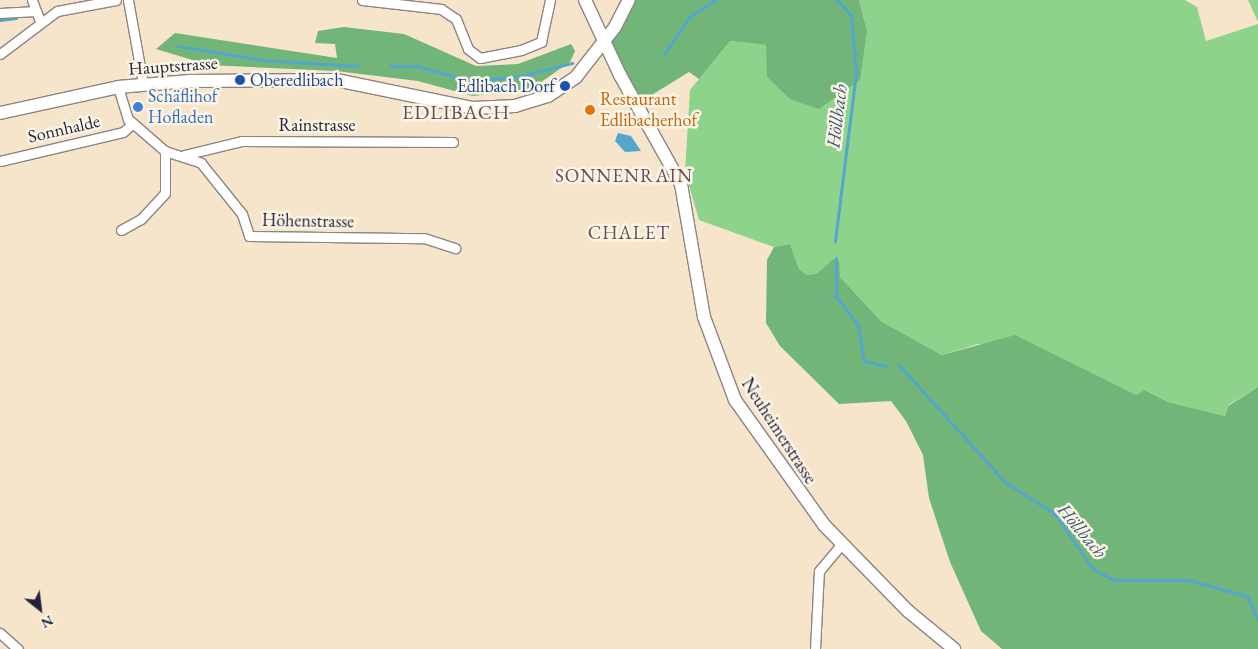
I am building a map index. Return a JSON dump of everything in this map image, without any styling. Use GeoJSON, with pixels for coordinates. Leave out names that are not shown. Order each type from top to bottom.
{"type":"FeatureCollection","features":[{"type":"Feature","properties":{"kind":"street"},"geometry":{"type":"LineString","coordinates":[[32,0],[40,21]]}},
{"type":"Feature","properties":{"kind":"street"},"geometry":{"type":"LineString","coordinates":[[0,54],[40,21],[76,6],[116,0]]}},
{"type":"Feature","properties":{"kind":"street"},"geometry":{"type":"LineString","coordinates":[[128,0],[143,84]]}},
{"type":"Feature","properties":{"kind":"street"},"geometry":{"type":"LineString","coordinates":[[362,0],[441,9],[456,19],[468,49],[480,58],[522,50],[541,42],[550,0]]}},
{"type":"Feature","properties":{"kind":"street","name":"Neuheimerstrasse"},"geometry":{"type":"LineString","coordinates":[[585,0],[604,44],[681,184],[704,317],[722,374],[775,462],[842,544],[954,649]]}},
{"type":"Feature","properties":{"kind":"street","name":"Hauptstrasse"},"geometry":{"type":"LineString","coordinates":[[0,113],[118,87],[143,84],[336,80],[472,108],[500,108],[539,100],[565,86],[604,44],[629,0]]}},
{"type":"Feature","properties":{"kind":"street"},"geometry":{"type":"LineString","coordinates":[[0,13],[36,12]]}},
{"type":"Feature","properties":{"kind":"street","name":"Höhenstrasse"},"geometry":{"type":"LineString","coordinates":[[118,87],[124,113],[132,124],[165,151],[184,155],[202,163],[229,194],[242,214],[249,236],[255,238],[424,238],[455,248]]}},
{"type":"Feature","properties":{"kind":"street","name":"Sonnhalde"},"geometry":{"type":"LineString","coordinates":[[0,161],[123,132],[132,124]]}},
{"type":"Feature","properties":{"kind":"street","name":"Rainstrasse"},"geometry":{"type":"LineString","coordinates":[[184,155],[218,143],[242,141],[453,142]]}},
{"type":"Feature","properties":{"kind":"street"},"geometry":{"type":"LineString","coordinates":[[121,230],[141,219],[165,193],[165,151]]}},
{"type":"Feature","properties":{"kind":"street"},"geometry":{"type":"LineString","coordinates":[[815,649],[819,571],[842,544]]}},
{"type":"Feature","properties":{"kind":"street"},"geometry":{"type":"LineString","coordinates":[[0,634],[18,649]]}},
{"type":"Feature","properties":{"kind":"green space"},"geometry":{"type":"Polygon","coordinates":[[[629,0],[859,0],[867,31],[860,80],[819,109],[790,99],[767,77],[766,45],[730,41],[699,79],[689,72],[637,104],[604,44],[629,0]]]}},
{"type":"Feature","properties":{"kind":"green space"},"geometry":{"type":"Polygon","coordinates":[[[859,0],[1185,0],[1197,7],[1206,41],[1258,24],[1258,387],[1228,405],[1225,416],[1168,402],[1146,390],[1136,396],[1038,348],[978,344],[942,355],[882,322],[840,277],[833,259],[817,275],[807,275],[799,269],[790,244],[774,247],[699,220],[685,171],[690,90],[730,41],[766,45],[867,31],[859,0]]]}},
{"type":"Feature","properties":{"kind":"green space"},"geometry":{"type":"Polygon","coordinates":[[[1248,0],[1258,0],[1258,22],[1248,0]]]}},
{"type":"Feature","properties":{"kind":"green space"},"geometry":{"type":"Polygon","coordinates":[[[344,27],[404,34],[476,66],[518,64],[571,44],[575,51],[570,62],[531,89],[473,96],[418,81],[336,71],[209,65],[156,49],[175,33],[337,58],[335,44],[315,43],[318,31],[344,27]]]}},
{"type":"Feature","properties":{"kind":"green space"},"geometry":{"type":"Polygon","coordinates":[[[790,244],[799,269],[807,275],[817,274],[833,259],[839,261],[840,277],[882,322],[942,355],[1015,335],[1136,395],[1145,390],[1168,402],[1225,416],[1228,406],[1258,387],[1258,649],[1002,649],[981,631],[950,562],[929,498],[923,455],[906,421],[891,401],[839,404],[780,346],[766,323],[767,260],[774,247],[790,244]]]}},
{"type":"Feature","properties":{"kind":"water"},"geometry":{"type":"Polygon","coordinates":[[[618,133],[631,136],[641,151],[625,152],[615,141],[618,133]]]}},
{"type":"Feature","properties":{"kind":"waterway","name":"Höllbach"},"geometry":{"type":"LineString","coordinates":[[664,54],[690,16],[716,0]]}},
{"type":"Feature","properties":{"kind":"waterway","name":"Höllbach"},"geometry":{"type":"LineString","coordinates":[[835,241],[856,73],[851,15],[837,0]]}},
{"type":"Feature","properties":{"kind":"waterway","name":"EDLIBACH"},"geometry":{"type":"LineString","coordinates":[[0,20],[16,18]]}},
{"type":"Feature","properties":{"kind":"waterway"},"geometry":{"type":"LineString","coordinates":[[178,46],[263,60],[358,66]]}},
{"type":"Feature","properties":{"kind":"waterway"},"geometry":{"type":"LineString","coordinates":[[390,66],[416,66],[472,81],[521,76],[572,63]]}},
{"type":"Feature","properties":{"kind":"waterway","name":"Höllbach"},"geometry":{"type":"LineString","coordinates":[[836,258],[836,296],[858,325],[864,361],[885,366]]}},
{"type":"Feature","properties":{"kind":"waterway","name":"Höllbach"},"geometry":{"type":"LineString","coordinates":[[898,364],[1005,482],[1055,514],[1093,569],[1115,580],[1188,580],[1247,596],[1258,620]]}},
{"type":"Feature","properties":{"kind":"place","name":"Oberedlibach"},"geometry":{"type":"Point","coordinates":[240,80]}},
{"type":"Feature","properties":{"kind":"place","name":"Edlibach Dorf"},"geometry":{"type":"Point","coordinates":[565,86]}},
{"type":"Feature","properties":{"kind":"place","name":"Schäflihof Hofladen"},"geometry":{"type":"Point","coordinates":[138,107]}},
{"type":"Feature","properties":{"kind":"place","name":"Restaurant Edlibacherhof"},"geometry":{"type":"Point","coordinates":[590,110]}},
{"type":"Feature","properties":{"kind":"district","name":"EDLIBACH"},"geometry":{"type":"Point","coordinates":[456,112]}},
{"type":"Feature","properties":{"kind":"district","name":"SONNENRAIN"},"geometry":{"type":"Point","coordinates":[624,176]}},
{"type":"Feature","properties":{"kind":"district","name":"CHALET"},"geometry":{"type":"Point","coordinates":[629,233]}}]}
